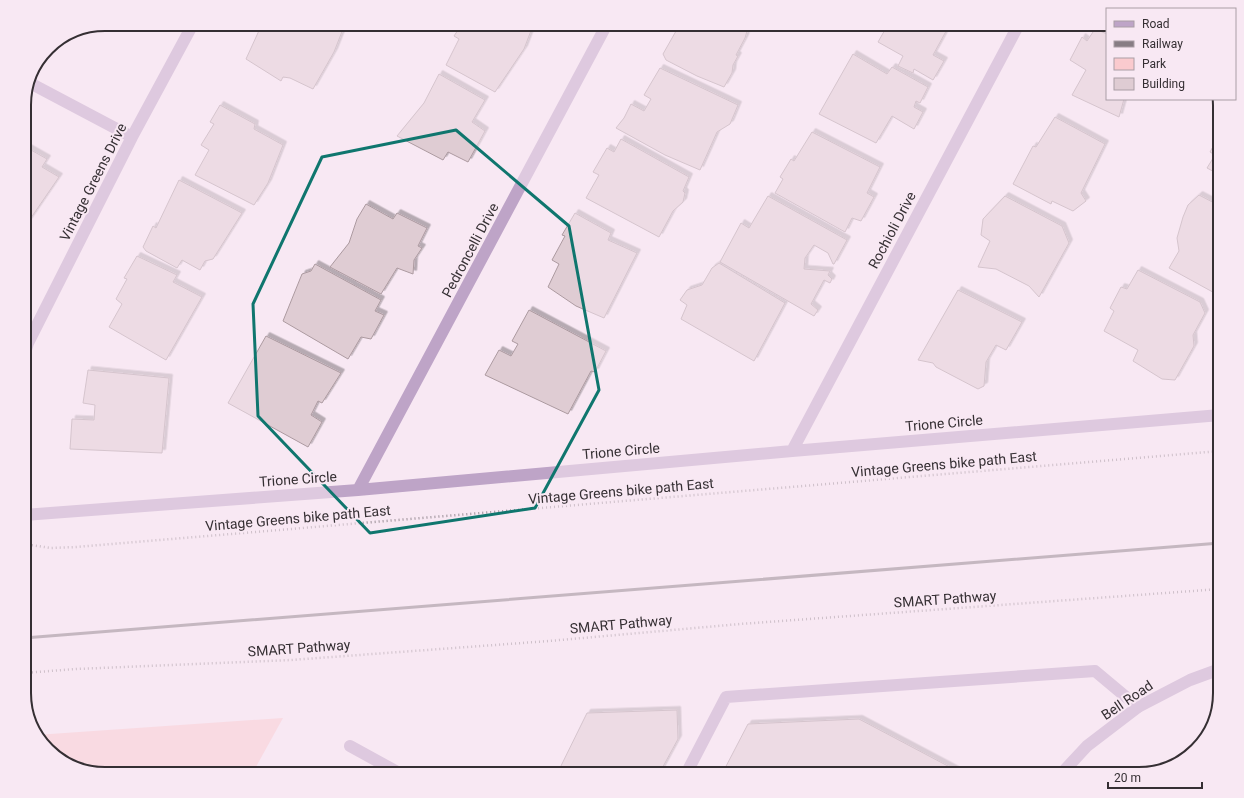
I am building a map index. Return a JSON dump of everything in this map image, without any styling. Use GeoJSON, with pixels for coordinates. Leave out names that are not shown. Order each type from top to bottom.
{"type":"FeatureCollection","features":[{"type":"Feature","properties":{"kind":"street","name":"Vintage Greens Drive"},"geometry":{"type":"LineString","coordinates":[[31,337],[132,137],[189,31]]}},
{"type":"Feature","properties":{"kind":"street","name":"Pedroncelli Drive"},"geometry":{"type":"LineString","coordinates":[[358,490],[603,31]]}},
{"type":"Feature","properties":{"kind":"street","name":"Rochioli Drive"},"geometry":{"type":"LineString","coordinates":[[792,451],[1015,31]]}},
{"type":"Feature","properties":{"kind":"street"},"geometry":{"type":"LineString","coordinates":[[34,85],[132,137]]}},
{"type":"Feature","properties":{"kind":"street","name":"Trione Circle"},"geometry":{"type":"LineString","coordinates":[[31,514],[358,490],[792,451],[1213,416]]}},
{"type":"Feature","properties":{"kind":"street"},"geometry":{"type":"LineString","coordinates":[[690,767],[726,697],[1095,671],[1138,707]]}},
{"type":"Feature","properties":{"kind":"street","name":"Bell Road"},"geometry":{"type":"LineString","coordinates":[[1068,767],[1088,746],[1138,707],[1190,680],[1213,672]]}},
{"type":"Feature","properties":{"kind":"street"},"geometry":{"type":"LineString","coordinates":[[350,746],[388,767]]}},
{"type":"Feature","properties":{"kind":"path","name":"Vintage Greens bike path East"},"geometry":{"type":"LineString","coordinates":[[31,545],[51,548],[84,546],[1213,452]]}},
{"type":"Feature","properties":{"kind":"path","name":"SMART Pathway"},"geometry":{"type":"LineString","coordinates":[[31,673],[291,660],[756,623],[1213,590]]}},
{"type":"Feature","properties":{"kind":"highlighted area"},"geometry":{"type":"Polygon","coordinates":[[[456,130],[569,226],[599,390],[535,508],[370,533],[258,416],[253,304],[322,157],[456,130]]]}},
{"type":"Feature","properties":{"kind":"green space"},"geometry":{"type":"Polygon","coordinates":[[[283,718],[256,767],[90,766],[64,755],[44,734],[283,718]]]}},
{"type":"Feature","properties":{"kind":"building"},"geometry":{"type":"Polygon","coordinates":[[[259,31],[342,31],[334,52],[313,89],[290,78],[283,77],[281,81],[246,59],[259,31]]]}},
{"type":"Feature","properties":{"kind":"building"},"geometry":{"type":"Polygon","coordinates":[[[457,31],[531,31],[524,49],[495,92],[446,65],[459,39],[454,36],[457,31]]]}},
{"type":"Feature","properties":{"kind":"building"},"geometry":{"type":"Polygon","coordinates":[[[676,31],[747,31],[736,55],[738,56],[733,65],[732,73],[724,87],[697,76],[666,60],[663,54],[676,31]]]}},
{"type":"Feature","properties":{"kind":"building"},"geometry":{"type":"Polygon","coordinates":[[[884,31],[946,31],[933,55],[944,61],[933,80],[914,69],[913,73],[898,66],[903,56],[878,42],[884,31]]]}},
{"type":"Feature","properties":{"kind":"building"},"geometry":{"type":"Polygon","coordinates":[[[1094,31],[1100,31],[1106,34],[1106,100],[1124,100],[1119,117],[1072,95],[1086,70],[1070,60],[1082,37],[1087,41],[1094,31]]]}},
{"type":"Feature","properties":{"kind":"building"},"geometry":{"type":"Polygon","coordinates":[[[853,54],[887,74],[892,67],[928,87],[920,103],[916,101],[914,107],[923,112],[914,129],[892,116],[876,143],[819,114],[853,54]]]}},
{"type":"Feature","properties":{"kind":"building"},"geometry":{"type":"Polygon","coordinates":[[[660,68],[738,105],[730,124],[717,132],[700,170],[665,155],[616,128],[624,118],[631,104],[644,111],[651,99],[644,95],[660,68]]]}},
{"type":"Feature","properties":{"kind":"building"},"geometry":{"type":"Polygon","coordinates":[[[439,74],[485,100],[472,122],[485,131],[468,162],[448,152],[443,160],[397,136],[424,103],[439,74]]]}},
{"type":"Feature","properties":{"kind":"building"},"geometry":{"type":"Polygon","coordinates":[[[220,105],[255,124],[254,129],[283,145],[268,183],[254,205],[195,175],[209,150],[201,145],[214,124],[210,122],[220,105]]]}},
{"type":"Feature","properties":{"kind":"building"},"geometry":{"type":"Polygon","coordinates":[[[1055,117],[1105,144],[1081,193],[1086,201],[1073,211],[1052,201],[1051,204],[1013,184],[1033,146],[1036,147],[1055,117]]]}},
{"type":"Feature","properties":{"kind":"building"},"geometry":{"type":"Polygon","coordinates":[[[812,132],[880,167],[867,193],[874,197],[861,221],[852,218],[845,232],[775,193],[783,179],[780,177],[791,159],[794,161],[812,132]]]}},
{"type":"Feature","properties":{"kind":"building"},"geometry":{"type":"Polygon","coordinates":[[[621,139],[689,177],[683,191],[685,193],[683,202],[673,211],[659,237],[586,198],[599,175],[593,172],[607,148],[614,152],[621,139]]]}},
{"type":"Feature","properties":{"kind":"building"},"geometry":{"type":"Polygon","coordinates":[[[1213,147],[1213,154],[1210,152],[1213,147]]]}},
{"type":"Feature","properties":{"kind":"building"},"geometry":{"type":"Polygon","coordinates":[[[31,150],[47,159],[42,167],[59,177],[31,218],[31,150]]]}},
{"type":"Feature","properties":{"kind":"building"},"geometry":{"type":"Polygon","coordinates":[[[1213,158],[1213,171],[1207,168],[1213,158]]]}},
{"type":"Feature","properties":{"kind":"building"},"geometry":{"type":"Polygon","coordinates":[[[179,180],[242,213],[213,259],[205,261],[200,270],[182,260],[177,268],[146,251],[143,247],[153,226],[156,228],[179,180]]]}},
{"type":"Feature","properties":{"kind":"building"},"geometry":{"type":"Polygon","coordinates":[[[1199,195],[1213,202],[1213,292],[1169,268],[1179,251],[1177,238],[1188,205],[1199,195]]]}},
{"type":"Feature","properties":{"kind":"building"},"geometry":{"type":"Polygon","coordinates":[[[768,196],[847,240],[834,264],[828,253],[814,245],[805,258],[804,269],[830,271],[828,275],[832,279],[830,283],[824,280],[811,304],[818,310],[814,316],[720,262],[741,223],[749,228],[768,196]]]}},
{"type":"Feature","properties":{"kind":"building"},"geometry":{"type":"Polygon","coordinates":[[[1005,196],[1062,226],[1069,243],[1039,297],[1029,286],[996,269],[978,267],[990,241],[981,235],[983,219],[1005,196]]]}},
{"type":"Feature","properties":{"kind":"building"},"geometry":{"type":"Polygon","coordinates":[[[366,204],[393,219],[397,213],[427,228],[418,246],[422,248],[414,260],[413,274],[397,268],[381,294],[330,267],[349,243],[357,219],[366,204]]]}},
{"type":"Feature","properties":{"kind":"building"},"geometry":{"type":"Polygon","coordinates":[[[575,213],[611,233],[608,240],[637,253],[604,318],[576,306],[548,287],[559,264],[552,260],[565,236],[562,235],[575,213]]]}},
{"type":"Feature","properties":{"kind":"building"},"geometry":{"type":"Polygon","coordinates":[[[137,256],[177,275],[173,282],[202,297],[166,360],[109,327],[122,304],[116,299],[127,279],[124,278],[137,256]]]}},
{"type":"Feature","properties":{"kind":"building"},"geometry":{"type":"Polygon","coordinates":[[[719,263],[785,303],[754,361],[681,319],[687,305],[680,300],[687,290],[702,285],[712,268],[719,263]]]}},
{"type":"Feature","properties":{"kind":"building"},"geometry":{"type":"Polygon","coordinates":[[[315,264],[381,300],[375,311],[384,315],[371,339],[361,337],[348,359],[283,321],[302,274],[311,271],[315,264]]]}},
{"type":"Feature","properties":{"kind":"building"},"geometry":{"type":"Polygon","coordinates":[[[1138,270],[1200,302],[1205,313],[1193,335],[1194,346],[1175,380],[1162,379],[1133,361],[1138,350],[1104,331],[1114,311],[1110,308],[1121,287],[1127,289],[1138,270]]]}},
{"type":"Feature","properties":{"kind":"building"},"geometry":{"type":"Polygon","coordinates":[[[958,290],[1022,322],[1006,350],[996,345],[986,362],[984,386],[978,389],[936,367],[933,363],[918,360],[958,290]]]}},
{"type":"Feature","properties":{"kind":"building"},"geometry":{"type":"Polygon","coordinates":[[[529,310],[606,351],[595,372],[591,371],[568,414],[485,375],[499,350],[511,356],[518,344],[512,341],[529,310]]]}},
{"type":"Feature","properties":{"kind":"building"},"geometry":{"type":"Polygon","coordinates":[[[266,336],[341,373],[322,403],[318,401],[311,415],[322,422],[308,447],[228,403],[266,336]]]}},
{"type":"Feature","properties":{"kind":"building"},"geometry":{"type":"Polygon","coordinates":[[[88,370],[169,378],[162,453],[70,449],[72,419],[94,420],[95,405],[83,403],[88,370]]]}},
{"type":"Feature","properties":{"kind":"building"},"geometry":{"type":"Polygon","coordinates":[[[677,710],[678,739],[663,767],[560,767],[587,713],[677,710]]]}},
{"type":"Feature","properties":{"kind":"building"},"geometry":{"type":"Polygon","coordinates":[[[859,719],[950,767],[726,767],[748,724],[859,719]]]}},
{"type":"Feature","properties":{"kind":"railway"},"geometry":{"type":"LineString","coordinates":[[31,637],[1213,544]]}}]}
